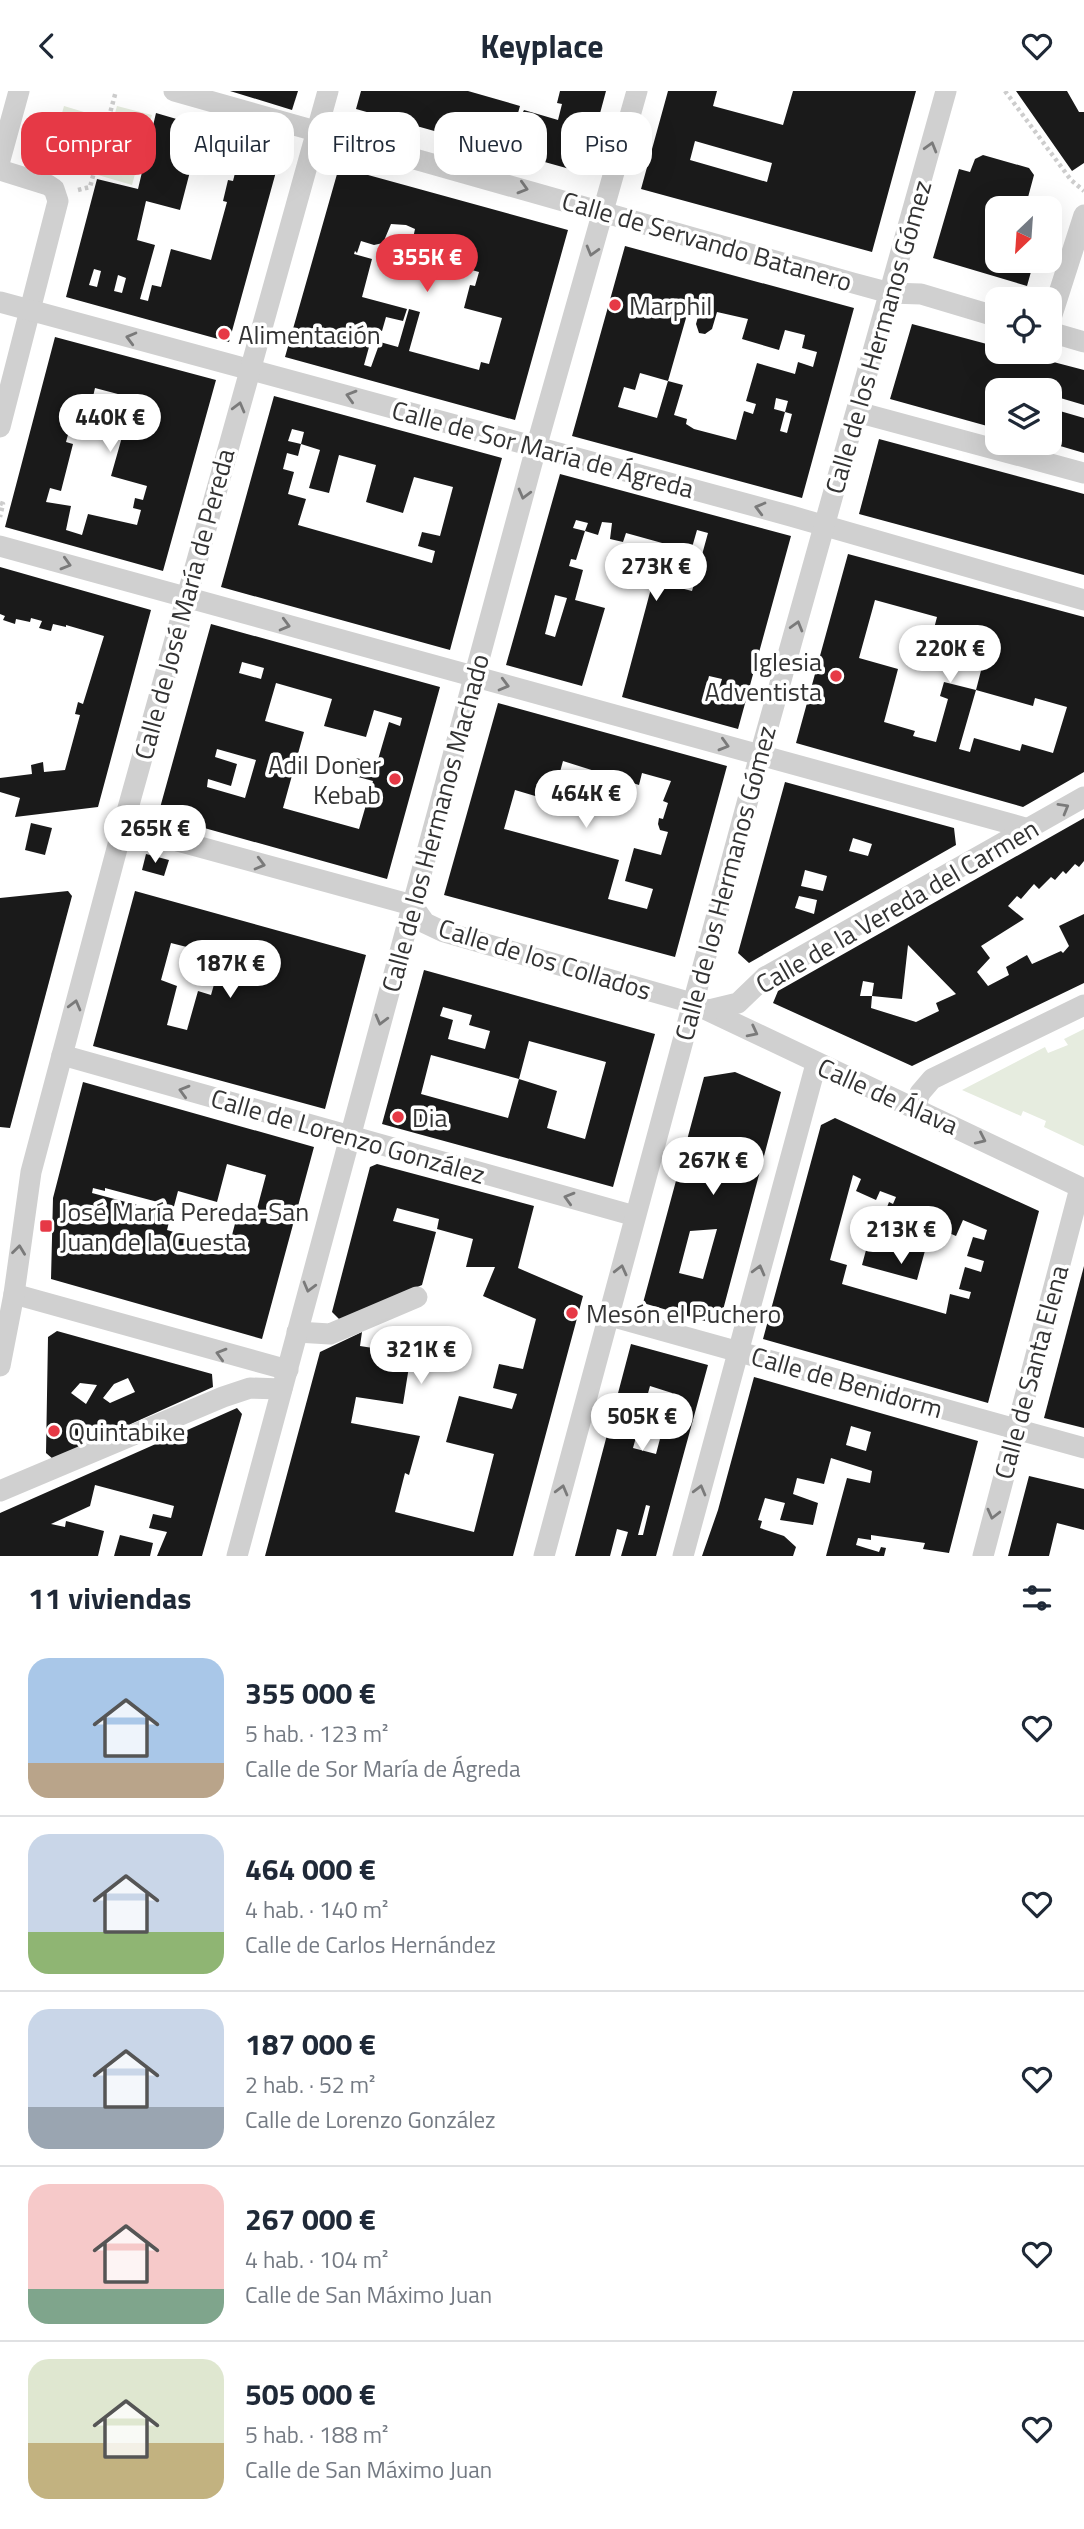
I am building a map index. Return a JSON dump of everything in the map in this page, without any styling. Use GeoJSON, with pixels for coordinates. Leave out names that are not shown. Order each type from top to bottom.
{"type":"FeatureCollection","features":[{"type":"Feature","properties":{"kind":"street"},"geometry":{"type":"LineString","coordinates":[[0,160],[19,91]]}},
{"type":"Feature","properties":{"kind":"street","name":"Calle de Servando Batanero"},"geometry":{"type":"LineString","coordinates":[[174,91],[308,126]]}},
{"type":"Feature","properties":{"kind":"street","name":"Calle de José María de Pereda"},"geometry":{"type":"LineString","coordinates":[[322,112],[328,91]]}},
{"type":"Feature","properties":{"kind":"street","name":"Calle de los Hermanos Machado"},"geometry":{"type":"LineString","coordinates":[[237,1556],[536,448],[637,91]]}},
{"type":"Feature","properties":{"kind":"street","name":"Calle de los Hermanos Gómez"},"geometry":{"type":"LineString","coordinates":[[544,1556],[635,1216],[700,1006],[760,755],[946,91]]}},
{"type":"Feature","properties":{"kind":"street","name":"Calle de Servando Batanero"},"geometry":{"type":"LineString","coordinates":[[420,158],[567,200],[603,213],[890,293],[921,294],[985,313]]}},
{"type":"Feature","properties":{"kind":"street","name":"Calle de José María de Pereda"},"geometry":{"type":"LineString","coordinates":[[0,1366],[14,1294],[26,1193],[123,826],[308,164]]}},
{"type":"Feature","properties":{"kind":"street"},"geometry":{"type":"LineString","coordinates":[[0,170],[48,185],[56,203],[0,427]]}},
{"type":"Feature","properties":{"kind":"street"},"geometry":{"type":"LineString","coordinates":[[1061,287],[1084,215]]}},
{"type":"Feature","properties":{"kind":"street","name":"Calle de Sor María de Ágreda"},"geometry":{"type":"LineString","coordinates":[[0,302],[1084,600]]}},
{"type":"Feature","properties":{"kind":"street"},"geometry":{"type":"LineString","coordinates":[[1062,336],[1084,342]]}},
{"type":"Feature","properties":{"kind":"street"},"geometry":{"type":"LineString","coordinates":[[857,412],[1084,473]]}},
{"type":"Feature","properties":{"kind":"street"},"geometry":{"type":"LineString","coordinates":[[0,546],[1029,829]]}},
{"type":"Feature","properties":{"kind":"street","name":"Calle de la Vereda del Carmen"},"geometry":{"type":"LineString","coordinates":[[700,1006],[724,1009],[738,1003],[765,978],[1084,797]]}},
{"type":"Feature","properties":{"kind":"street","name":"Calle de los Collados"},"geometry":{"type":"LineString","coordinates":[[123,826],[412,905],[425,923],[444,932],[700,1006]]}},
{"type":"Feature","properties":{"kind":"street"},"geometry":{"type":"LineString","coordinates":[[915,1108],[920,1093],[932,1079],[1084,1005]]}},
{"type":"Feature","properties":{"kind":"street","name":"Calle de Álava"},"geometry":{"type":"LineString","coordinates":[[700,1006],[817,1064],[1057,1174],[1082,1189]]}},
{"type":"Feature","properties":{"kind":"street","name":"Calle de Lorenzo González"},"geometry":{"type":"LineString","coordinates":[[62,1055],[635,1216]]}},
{"type":"Feature","properties":{"kind":"street"},"geometry":{"type":"LineString","coordinates":[[683,1556],[817,1064]]}},
{"type":"Feature","properties":{"kind":"street","name":"Calle de Santa Elena"},"geometry":{"type":"LineString","coordinates":[[983,1556],[1014,1430],[1082,1189]]}},
{"type":"Feature","properties":{"kind":"street"},"geometry":{"type":"LineString","coordinates":[[14,1294],[257,1364],[285,1380]]}},
{"type":"Feature","properties":{"kind":"street"},"geometry":{"type":"LineString","coordinates":[[297,1332],[330,1334],[416,1297]]}},
{"type":"Feature","properties":{"kind":"street","name":"Calle de Benidorm"},"geometry":{"type":"LineString","coordinates":[[610,1316],[1084,1448]]}},
{"type":"Feature","properties":{"kind":"street"},"geometry":{"type":"LineString","coordinates":[[0,1491],[223,1397],[285,1380]]}},
{"type":"Feature","properties":{"kind":"path"},"geometry":{"type":"LineString","coordinates":[[56,203],[90,187],[116,91]]}},
{"type":"Feature","properties":{"kind":"path"},"geometry":{"type":"LineString","coordinates":[[1005,91],[1071,180],[1084,191]]}},
{"type":"Feature","properties":{"kind":"path"},"geometry":{"type":"LineString","coordinates":[[0,503],[3,504],[0,517]]}},
{"type":"Feature","properties":{"kind":"shaded area"},"geometry":{"type":"Polygon","coordinates":[[[64,106],[84,112],[62,112],[64,106]]]}},
{"type":"Feature","properties":{"kind":"shaded area"},"geometry":{"type":"Polygon","coordinates":[[[117,106],[140,112],[115,112],[117,106]]]}},
{"type":"Feature","properties":{"kind":"shaded area"},"geometry":{"type":"Polygon","coordinates":[[[98,175],[135,175],[132,185],[98,175]]]}},
{"type":"Feature","properties":{"kind":"shaded area"},"geometry":{"type":"Polygon","coordinates":[[[1084,1029],[1084,1146],[1044,1127],[1046,1121],[1023,1111],[1021,1116],[962,1090],[1045,1047],[1048,1053],[1068,1045],[1064,1039],[1084,1029]]]}},
{"type":"Feature","properties":{"kind":"building"},"geometry":{"type":"Polygon","coordinates":[[[230,91],[298,91],[292,110],[230,91]]]}},
{"type":"Feature","properties":{"kind":"building"},"geometry":{"type":"Polygon","coordinates":[[[361,91],[468,91],[520,106],[518,112],[434,112],[434,131],[420,127],[420,112],[367,112],[356,109],[361,91]]]}},
{"type":"Feature","properties":{"kind":"building"},"geometry":{"type":"Polygon","coordinates":[[[560,91],[606,91],[600,112],[561,112],[561,167],[547,163],[547,117],[558,120],[562,104],[557,103],[560,91]]]}},
{"type":"Feature","properties":{"kind":"building"},"geometry":{"type":"Polygon","coordinates":[[[668,91],[717,91],[713,106],[783,125],[793,91],[916,91],[872,252],[641,189],[645,175],[652,175],[652,149],[668,91]],[[695,141],[690,160],[767,182],[772,163],[695,141]]]}},
{"type":"Feature","properties":{"kind":"building"},"geometry":{"type":"Polygon","coordinates":[[[1016,91],[1067,91],[1079,112],[1084,112],[1084,163],[1072,171],[1016,91]]]}},
{"type":"Feature","properties":{"kind":"building"},"geometry":{"type":"Polygon","coordinates":[[[156,113],[170,117],[170,175],[189,175],[180,210],[146,201],[137,240],[155,245],[140,299],[148,301],[152,285],[161,287],[171,249],[211,260],[227,202],[223,201],[228,180],[233,181],[234,175],[275,175],[229,342],[66,297],[97,179],[138,189],[141,175],[156,175],[156,113]],[[94,269],[89,285],[97,287],[101,271],[94,269]],[[118,275],[114,291],[122,293],[126,278],[118,275]]]}},
{"type":"Feature","properties":{"kind":"building"},"geometry":{"type":"Polygon","coordinates":[[[983,155],[1029,168],[1034,175],[1028,196],[985,196],[985,273],[1031,273],[1027,286],[933,258],[959,169],[970,172],[975,159],[983,155]]]}},
{"type":"Feature","properties":{"kind":"building"},"geometry":{"type":"Polygon","coordinates":[[[337,175],[368,175],[568,230],[515,420],[285,357],[337,175]],[[391,224],[383,243],[374,245],[361,241],[357,253],[355,251],[354,254],[372,259],[362,297],[407,309],[403,321],[386,317],[382,331],[374,329],[364,365],[371,367],[380,342],[398,347],[409,309],[420,312],[409,351],[479,370],[481,362],[489,364],[502,318],[464,308],[470,285],[475,286],[479,272],[454,265],[450,279],[394,265],[401,240],[412,243],[415,229],[391,224]]]}},
{"type":"Feature","properties":{"kind":"building"},"geometry":{"type":"Polygon","coordinates":[[[625,246],[854,308],[802,498],[572,436],[625,246]],[[690,304],[668,381],[683,385],[674,415],[687,419],[686,424],[694,429],[736,440],[744,411],[753,414],[756,404],[746,401],[757,363],[795,374],[798,362],[813,367],[817,352],[802,348],[805,335],[785,330],[779,350],[742,339],[748,319],[717,312],[712,329],[705,334],[699,333],[696,324],[701,306],[690,304]],[[640,373],[635,390],[624,387],[618,407],[657,418],[668,381],[640,373]],[[776,398],[774,409],[785,412],[788,401],[776,398]],[[785,412],[780,431],[787,433],[792,414],[785,412]]]}},
{"type":"Feature","properties":{"kind":"building"},"geometry":{"type":"Polygon","coordinates":[[[912,324],[985,344],[985,364],[1061,364],[1084,370],[1084,405],[1062,398],[1062,378],[985,378],[985,425],[890,399],[912,324]]]}},
{"type":"Feature","properties":{"kind":"building"},"geometry":{"type":"Polygon","coordinates":[[[55,337],[216,380],[163,571],[5,527],[55,337]],[[95,388],[92,401],[109,405],[100,439],[69,431],[66,442],[73,444],[61,491],[50,488],[46,502],[71,506],[66,530],[82,535],[88,514],[137,525],[141,510],[133,508],[135,498],[143,500],[147,486],[111,476],[133,398],[95,388]]]}},
{"type":"Feature","properties":{"kind":"building"},"geometry":{"type":"Polygon","coordinates":[[[274,396],[502,458],[450,650],[221,587],[274,396]],[[292,429],[288,441],[301,444],[304,432],[292,429]],[[301,444],[298,456],[287,453],[283,469],[294,472],[288,494],[306,499],[298,525],[432,563],[435,551],[418,546],[422,532],[440,536],[453,487],[414,477],[403,513],[366,502],[376,465],[339,455],[329,493],[309,488],[320,450],[301,444]]]}},
{"type":"Feature","properties":{"kind":"building"},"geometry":{"type":"Polygon","coordinates":[[[1062,412],[1084,418],[1084,453],[1062,447],[1062,412]]]}},
{"type":"Feature","properties":{"kind":"building"},"geometry":{"type":"Polygon","coordinates":[[[879,439],[1084,494],[1084,575],[859,514],[879,439]]]}},
{"type":"Feature","properties":{"kind":"building"},"geometry":{"type":"Polygon","coordinates":[[[560,474],[791,536],[738,729],[622,697],[653,581],[692,591],[708,533],[697,530],[691,551],[626,533],[623,542],[610,539],[612,523],[602,522],[598,535],[585,531],[576,560],[571,559],[569,566],[583,570],[575,600],[605,608],[582,686],[506,665],[560,474]],[[576,520],[573,528],[585,531],[588,523],[576,520]],[[555,595],[545,634],[555,637],[567,598],[555,595]],[[709,676],[706,688],[718,692],[722,679],[709,676]]]}},
{"type":"Feature","properties":{"kind":"building"},"geometry":{"type":"Polygon","coordinates":[[[848,554],[1084,617],[1084,772],[1023,807],[796,743],[848,554]],[[875,600],[859,658],[898,669],[884,722],[915,731],[913,736],[936,742],[948,699],[940,696],[944,682],[976,690],[991,632],[977,628],[971,657],[961,667],[948,669],[925,663],[937,617],[875,600]],[[976,690],[959,749],[970,752],[974,738],[1020,751],[1022,744],[1053,753],[1067,707],[1035,698],[1033,706],[976,690]]]}},
{"type":"Feature","properties":{"kind":"building"},"geometry":{"type":"Polygon","coordinates":[[[0,567],[151,610],[98,807],[15,817],[20,798],[0,792],[0,778],[32,774],[31,765],[43,762],[44,772],[65,770],[80,715],[75,714],[78,702],[83,704],[104,636],[66,625],[53,624],[51,631],[39,628],[42,621],[31,618],[30,622],[16,619],[15,624],[3,620],[5,616],[0,614],[0,567]]]}},
{"type":"Feature","properties":{"kind":"building"},"geometry":{"type":"Polygon","coordinates":[[[211,624],[440,687],[387,879],[158,815],[211,624]],[[242,662],[239,673],[261,679],[264,668],[242,662]],[[276,683],[265,721],[304,732],[283,808],[359,829],[373,781],[351,775],[356,758],[377,763],[389,722],[400,726],[402,718],[374,710],[366,737],[324,726],[332,699],[276,683]],[[217,749],[215,757],[237,764],[231,786],[208,779],[207,787],[245,798],[256,760],[217,749]]]}},
{"type":"Feature","properties":{"kind":"building"},"geometry":{"type":"Polygon","coordinates":[[[498,703],[727,766],[675,957],[444,895],[498,703]],[[563,761],[552,801],[515,790],[504,829],[619,860],[608,899],[647,909],[653,889],[625,881],[634,848],[661,855],[668,832],[660,830],[658,824],[659,818],[663,819],[668,803],[663,801],[671,781],[642,773],[639,785],[563,761]]]}},
{"type":"Feature","properties":{"kind":"building"},"geometry":{"type":"Polygon","coordinates":[[[785,782],[954,828],[956,845],[749,963],[738,953],[785,782]],[[853,838],[849,851],[868,856],[872,844],[853,838]],[[805,870],[801,886],[823,891],[827,876],[805,870]],[[799,896],[795,908],[814,914],[817,900],[799,896]]]}},
{"type":"Feature","properties":{"kind":"building"},"geometry":{"type":"Polygon","coordinates":[[[1084,818],[1084,861],[1079,867],[1075,864],[1066,874],[1063,871],[1055,880],[1051,877],[1039,889],[1034,884],[1021,899],[1017,896],[1008,906],[1024,919],[981,946],[990,958],[977,972],[988,986],[1009,975],[1006,967],[1027,955],[1032,964],[1061,951],[1063,953],[1069,946],[1059,926],[1084,914],[1084,983],[912,1066],[773,1003],[778,991],[1084,818]],[[908,945],[902,999],[872,996],[871,1008],[916,1022],[939,1011],[936,1003],[956,994],[908,945]],[[863,981],[860,996],[872,996],[874,983],[863,981]]]}},
{"type":"Feature","properties":{"kind":"building"},"geometry":{"type":"Polygon","coordinates":[[[31,823],[52,828],[45,855],[25,850],[31,823]]]}},
{"type":"Feature","properties":{"kind":"building"},"geometry":{"type":"Polygon","coordinates":[[[146,854],[169,860],[164,876],[142,870],[146,854]]]}},
{"type":"Feature","properties":{"kind":"building"},"geometry":{"type":"Polygon","coordinates":[[[68,891],[72,896],[10,1128],[0,1127],[0,898],[68,891]]]}},
{"type":"Feature","properties":{"kind":"building"},"geometry":{"type":"Polygon","coordinates":[[[135,891],[366,955],[325,1109],[93,1046],[135,891]],[[171,943],[161,980],[177,986],[167,1025],[187,1030],[198,991],[211,995],[222,956],[171,943]]]}},
{"type":"Feature","properties":{"kind":"building"},"geometry":{"type":"Polygon","coordinates":[[[424,970],[655,1034],[613,1187],[382,1124],[424,970]],[[443,1007],[440,1016],[453,1020],[448,1039],[485,1049],[490,1031],[469,1025],[472,1015],[443,1007]],[[529,1041],[519,1079],[557,1091],[547,1128],[585,1139],[606,1062],[529,1041]],[[431,1055],[421,1094],[508,1118],[519,1079],[431,1055]]]}},
{"type":"Feature","properties":{"kind":"building"},"geometry":{"type":"Polygon","coordinates":[[[735,1072],[781,1092],[719,1325],[643,1303],[704,1077],[735,1072]],[[717,1229],[690,1231],[679,1273],[703,1279],[717,1229]]]}},
{"type":"Feature","properties":{"kind":"building"},"geometry":{"type":"Polygon","coordinates":[[[83,1082],[314,1147],[262,1339],[51,1279],[53,1198],[83,1082]],[[227,1164],[217,1202],[178,1191],[173,1210],[168,1209],[169,1205],[105,1188],[105,1191],[93,1188],[92,1193],[171,1214],[167,1230],[246,1252],[249,1240],[232,1235],[236,1220],[253,1224],[266,1175],[227,1164]]]}},
{"type":"Feature","properties":{"kind":"building"},"geometry":{"type":"Polygon","coordinates":[[[835,1118],[1039,1211],[988,1403],[763,1339],[821,1125],[835,1118]],[[853,1175],[830,1260],[847,1265],[842,1284],[946,1314],[950,1294],[969,1299],[971,1292],[959,1289],[965,1267],[981,1272],[984,1261],[967,1256],[973,1237],[984,1240],[987,1230],[963,1220],[956,1236],[935,1227],[940,1215],[926,1208],[920,1234],[929,1236],[917,1280],[862,1265],[876,1213],[884,1215],[889,1202],[893,1204],[896,1197],[880,1191],[876,1200],[856,1191],[861,1179],[853,1175]]]}},
{"type":"Feature","properties":{"kind":"building"},"geometry":{"type":"Polygon","coordinates":[[[377,1164],[534,1206],[518,1268],[583,1296],[513,1556],[265,1556],[320,1352],[362,1332],[360,1346],[411,1354],[403,1404],[356,1397],[351,1423],[420,1436],[409,1475],[405,1473],[395,1512],[474,1532],[494,1454],[446,1442],[459,1396],[512,1409],[517,1394],[493,1388],[499,1364],[523,1369],[536,1319],[483,1296],[495,1267],[466,1267],[473,1239],[437,1229],[439,1219],[397,1208],[393,1221],[436,1232],[422,1285],[340,1320],[332,1312],[370,1167],[377,1164]]]}},
{"type":"Feature","properties":{"kind":"building"},"geometry":{"type":"Polygon","coordinates":[[[1084,1266],[1084,1428],[1044,1418],[1084,1266]]]}},
{"type":"Feature","properties":{"kind":"building"},"geometry":{"type":"Polygon","coordinates":[[[57,1331],[212,1374],[213,1387],[53,1459],[46,1453],[48,1337],[57,1331]],[[128,1378],[114,1384],[103,1398],[110,1403],[135,1392],[128,1378]],[[80,1383],[71,1393],[86,1404],[97,1385],[80,1383]]]}},
{"type":"Feature","properties":{"kind":"building"},"geometry":{"type":"Polygon","coordinates":[[[631,1344],[708,1365],[656,1556],[621,1556],[628,1532],[617,1529],[610,1556],[575,1556],[631,1344]],[[650,1386],[633,1448],[656,1454],[672,1393],[650,1386]],[[646,1505],[638,1535],[643,1535],[650,1506],[646,1505]]]}},
{"type":"Feature","properties":{"kind":"building"},"geometry":{"type":"Polygon","coordinates":[[[754,1377],[978,1441],[949,1553],[923,1549],[925,1543],[871,1535],[871,1540],[858,1538],[856,1545],[879,1552],[881,1547],[886,1548],[884,1556],[826,1556],[847,1478],[870,1483],[872,1471],[831,1458],[824,1484],[797,1478],[793,1494],[818,1503],[813,1525],[780,1520],[785,1503],[765,1498],[758,1520],[762,1521],[760,1528],[784,1536],[796,1547],[793,1556],[702,1556],[718,1510],[754,1377]],[[851,1426],[846,1445],[866,1451],[871,1432],[851,1426]]]}},
{"type":"Feature","properties":{"kind":"building"},"geometry":{"type":"Polygon","coordinates":[[[237,1408],[242,1414],[202,1556],[157,1556],[167,1532],[149,1528],[153,1514],[171,1518],[174,1506],[95,1485],[90,1506],[51,1524],[65,1527],[66,1521],[104,1531],[98,1556],[0,1556],[0,1513],[237,1408]]]}},
{"type":"Feature","properties":{"kind":"building"},"geometry":{"type":"Polygon","coordinates":[[[1029,1476],[1084,1489],[1084,1530],[1057,1523],[1049,1556],[1008,1556],[1029,1476]]]}},
{"type":"Feature","properties":{"kind":"building"},"geometry":{"type":"Polygon","coordinates":[[[120,1535],[153,1543],[150,1556],[114,1556],[120,1535]]]}},
{"type":"Feature","properties":{"kind":"place","name":"Marphil"},"geometry":{"type":"Point","coordinates":[615,305]}},
{"type":"Feature","properties":{"kind":"place","name":"Alimentación"},"geometry":{"type":"Point","coordinates":[224,334]}},
{"type":"Feature","properties":{"kind":"place","name":"Iglesia Adventista"},"geometry":{"type":"Point","coordinates":[836,676]}},
{"type":"Feature","properties":{"kind":"place","name":"Adil Doner Kebab"},"geometry":{"type":"Point","coordinates":[395,779]}},
{"type":"Feature","properties":{"kind":"place","name":"Dia"},"geometry":{"type":"Point","coordinates":[398,1117]}},
{"type":"Feature","properties":{"kind":"place","name":"José María Pereda-San Juan de la Cuesta"},"geometry":{"type":"Point","coordinates":[46,1226]}},
{"type":"Feature","properties":{"kind":"place","name":"Mesón el Puchero"},"geometry":{"type":"Point","coordinates":[572,1313]}},
{"type":"Feature","properties":{"kind":"place","name":"Quintabike"},"geometry":{"type":"Point","coordinates":[54,1431]}}]}
